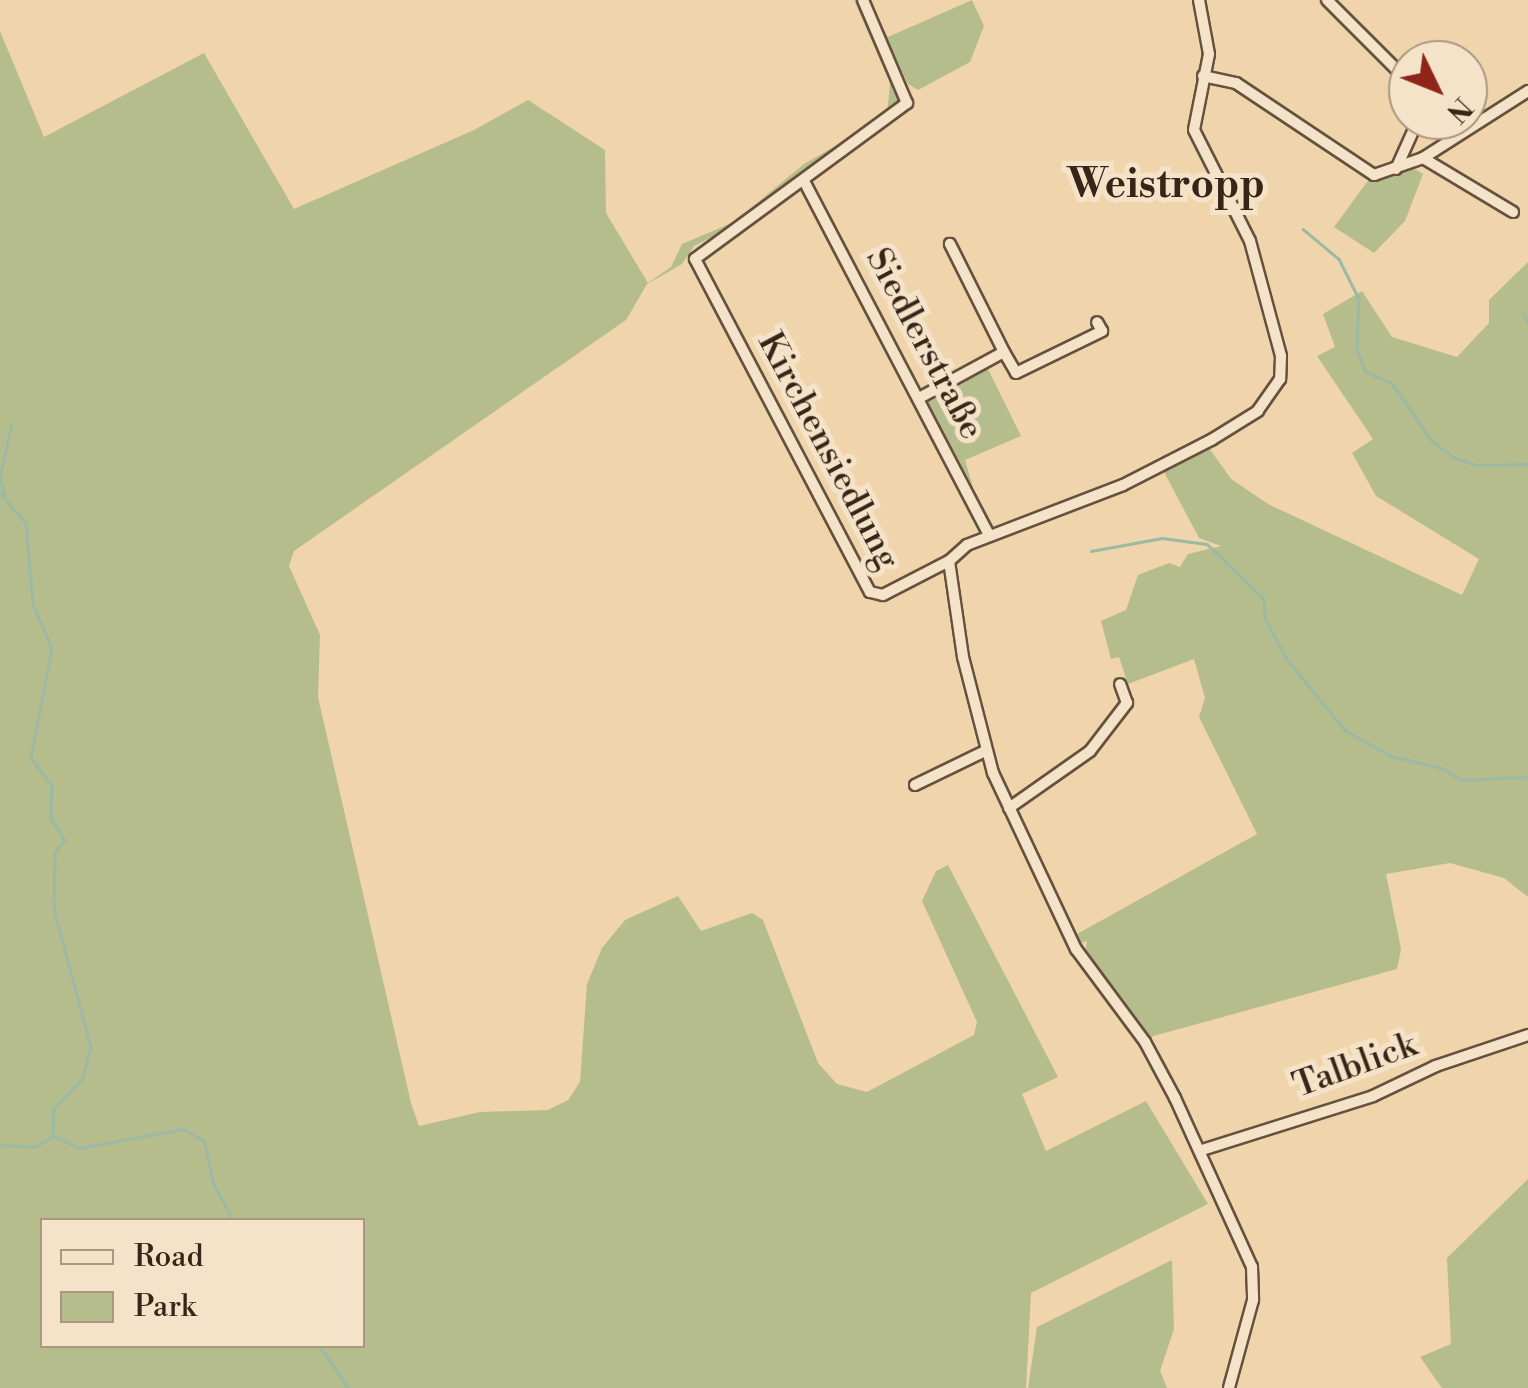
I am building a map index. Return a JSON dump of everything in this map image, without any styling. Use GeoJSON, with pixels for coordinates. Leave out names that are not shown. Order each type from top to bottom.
{"type":"FeatureCollection","features":[{"type":"Feature","properties":{"kind":"street"},"geometry":{"type":"LineString","coordinates":[[804,181],[907,103],[863,0]]}},
{"type":"Feature","properties":{"kind":"street","name":"Kirchensiedlung"},"geometry":{"type":"LineString","coordinates":[[804,181],[694,258],[870,592],[883,595],[989,535],[1164,466],[1258,411],[1280,379],[1281,356],[1250,241],[1197,143],[1195,113],[1208,29],[1199,0]]}},
{"type":"Feature","properties":{"kind":"street"},"geometry":{"type":"LineString","coordinates":[[1328,0],[1388,61]]}},
{"type":"Feature","properties":{"kind":"street"},"geometry":{"type":"LineString","coordinates":[[1203,76],[1236,83],[1368,174],[1396,169],[1423,158],[1528,90]]}},
{"type":"Feature","properties":{"kind":"street"},"geometry":{"type":"LineString","coordinates":[[1396,169],[1409,140]]}},
{"type":"Feature","properties":{"kind":"street"},"geometry":{"type":"LineString","coordinates":[[1423,158],[1513,212]]}},
{"type":"Feature","properties":{"kind":"street","name":"Siedlerstraße"},"geometry":{"type":"LineString","coordinates":[[804,181],[921,396],[989,535]]}},
{"type":"Feature","properties":{"kind":"street"},"geometry":{"type":"LineString","coordinates":[[950,244],[1016,373],[1102,330],[1097,322]]}},
{"type":"Feature","properties":{"kind":"street"},"geometry":{"type":"LineString","coordinates":[[921,396],[1004,352]]}},
{"type":"Feature","properties":{"kind":"street"},"geometry":{"type":"LineString","coordinates":[[948,561],[984,751],[1076,949],[1145,1042],[1202,1150],[1252,1267],[1253,1300],[1229,1388]]}},
{"type":"Feature","properties":{"kind":"street"},"geometry":{"type":"LineString","coordinates":[[1010,808],[1090,751],[1127,703],[1120,684]]}},
{"type":"Feature","properties":{"kind":"street"},"geometry":{"type":"LineString","coordinates":[[915,785],[984,751]]}},
{"type":"Feature","properties":{"kind":"street","name":"Talblick"},"geometry":{"type":"LineString","coordinates":[[1202,1150],[1372,1096],[1436,1066],[1528,1034]]}},
{"type":"Feature","properties":{"kind":"green space"},"geometry":{"type":"Polygon","coordinates":[[[854,0],[860,0],[900,95],[896,110],[736,225],[694,246],[682,264],[647,284],[626,320],[294,551],[289,566],[320,635],[318,697],[411,1103],[419,1126],[480,1112],[548,1110],[568,1100],[580,1082],[587,984],[602,948],[625,920],[678,896],[701,931],[752,913],[763,920],[818,1063],[837,1084],[867,1092],[974,1035],[977,1022],[922,901],[936,871],[948,865],[1058,1077],[1022,1094],[1046,1151],[1146,1101],[1208,1204],[1031,1293],[1026,1388],[0,1388],[0,31],[44,137],[204,53],[294,209],[474,130],[528,100],[605,150],[606,213],[648,283],[671,267],[682,244],[734,222],[804,164],[887,116],[890,83],[854,0]]]}},
{"type":"Feature","properties":{"kind":"green space"},"geometry":{"type":"Polygon","coordinates":[[[867,0],[888,37],[972,0],[984,26],[970,62],[918,90],[908,84],[867,0]]]}},
{"type":"Feature","properties":{"kind":"green space"},"geometry":{"type":"Polygon","coordinates":[[[1413,168],[1423,174],[1405,221],[1374,253],[1334,227],[1367,182],[1413,168]]]}},
{"type":"Feature","properties":{"kind":"green space"},"geometry":{"type":"Polygon","coordinates":[[[1528,262],[1528,897],[1504,878],[1450,863],[1386,874],[1401,949],[1397,969],[1150,1037],[1100,975],[1085,953],[1087,941],[1080,943],[1077,934],[1257,834],[1199,717],[1205,698],[1194,659],[1128,684],[1119,657],[1111,659],[1101,621],[1126,610],[1138,575],[1169,563],[1180,567],[1188,554],[1221,546],[1199,538],[1164,472],[1209,448],[1231,479],[1268,504],[1462,595],[1479,559],[1376,496],[1352,453],[1373,439],[1317,356],[1335,347],[1323,314],[1362,291],[1392,337],[1457,357],[1489,323],[1489,300],[1528,262]]]}},
{"type":"Feature","properties":{"kind":"green space"},"geometry":{"type":"Polygon","coordinates":[[[988,369],[1021,436],[965,460],[973,487],[928,402],[988,369]]]}},
{"type":"Feature","properties":{"kind":"green space"},"geometry":{"type":"Polygon","coordinates":[[[1528,1179],[1528,1388],[1442,1388],[1420,1357],[1451,1344],[1447,1258],[1528,1179]]]}},
{"type":"Feature","properties":{"kind":"green space"},"geometry":{"type":"Polygon","coordinates":[[[1172,1260],[1174,1329],[1160,1371],[1167,1388],[1028,1388],[1037,1327],[1172,1260]]]}},
{"type":"Feature","properties":{"kind":"waterway"},"geometry":{"type":"LineString","coordinates":[[1303,229],[1339,259],[1359,299],[1357,349],[1366,372],[1392,383],[1432,441],[1453,457],[1476,465],[1528,464]]}},
{"type":"Feature","properties":{"kind":"waterway"},"geometry":{"type":"LineString","coordinates":[[1524,314],[1528,324]]}},
{"type":"Feature","properties":{"kind":"waterway"},"geometry":{"type":"LineString","coordinates":[[0,475],[11,426]]}},
{"type":"Feature","properties":{"kind":"waterway"},"geometry":{"type":"LineString","coordinates":[[0,478],[5,495]]}},
{"type":"Feature","properties":{"kind":"waterway"},"geometry":{"type":"LineString","coordinates":[[0,493],[26,523],[33,604],[52,648],[31,758],[52,786],[51,818],[65,840],[55,853],[54,909],[91,1047],[82,1080],[54,1109],[53,1136],[80,1148],[183,1129],[204,1140],[214,1184],[232,1218]]}},
{"type":"Feature","properties":{"kind":"waterway"},"geometry":{"type":"LineString","coordinates":[[1091,551],[1162,538],[1207,544],[1264,599],[1265,618],[1287,659],[1345,730],[1391,756],[1442,768],[1461,780],[1528,777]]}},
{"type":"Feature","properties":{"kind":"waterway"},"geometry":{"type":"LineString","coordinates":[[0,1145],[35,1147],[51,1137]]}},
{"type":"Feature","properties":{"kind":"waterway"},"geometry":{"type":"LineString","coordinates":[[321,1348],[349,1388]]}},
{"type":"Feature","properties":{"kind":"district","name":"Weistropp"},"geometry":{"type":"Point","coordinates":[1166,185]}}]}
